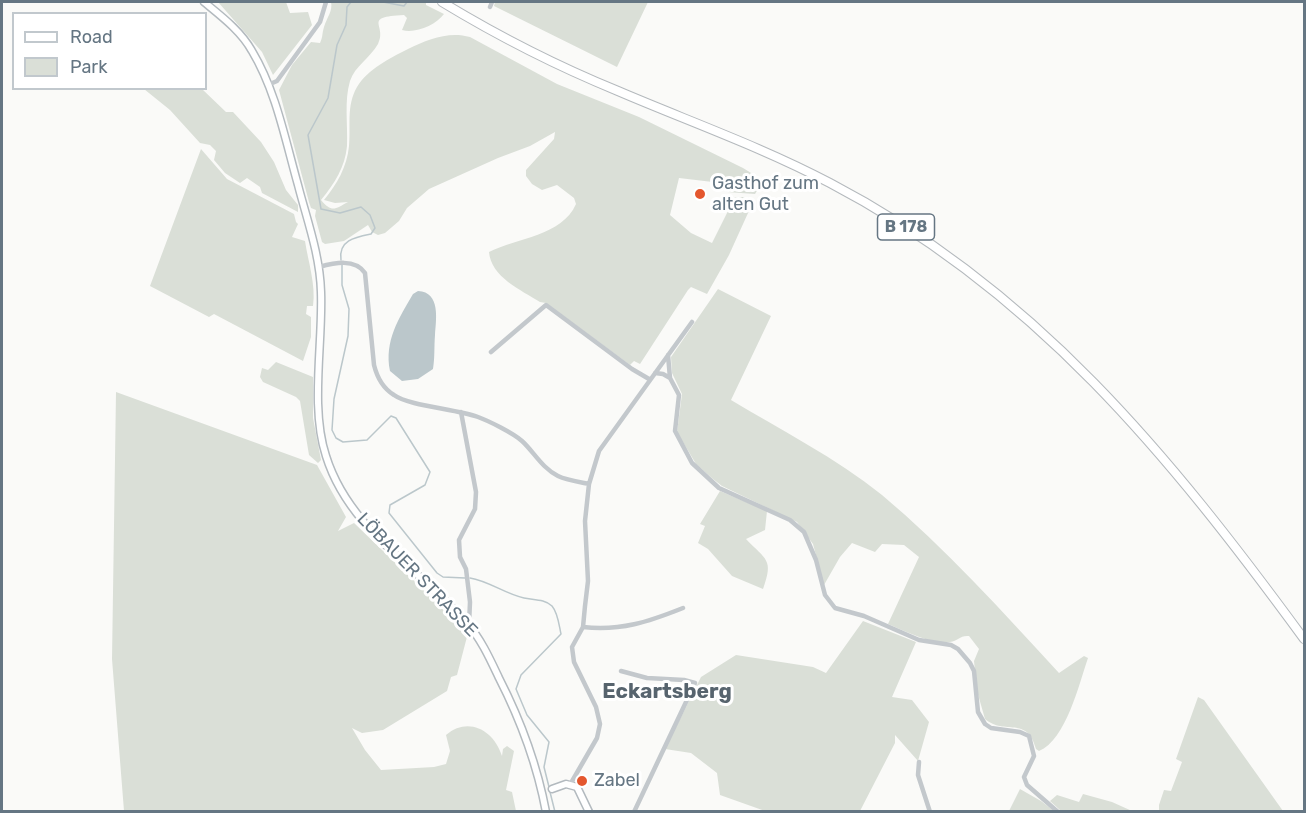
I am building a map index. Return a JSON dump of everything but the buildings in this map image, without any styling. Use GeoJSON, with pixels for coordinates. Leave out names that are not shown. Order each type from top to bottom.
{"type":"FeatureCollection","features":[{"type":"Feature","properties":{"kind":"highway","name":"B 178"},"geometry":{"type":"LineString","coordinates":[[442,2],[521,47],[573,72],[755,148],[828,182],[878,209],[965,267],[1039,328],[1134,423],[1231,540],[1305,639]]}},
{"type":"Feature","properties":{"kind":"main road","name":"LÖBAUER STRASSE"},"geometry":{"type":"LineString","coordinates":[[204,2],[234,28],[251,48],[270,86],[319,267],[321,291],[319,417],[322,445],[330,468],[345,496],[370,530],[469,625],[488,656],[530,747],[547,790],[546,812]]}},
{"type":"Feature","properties":{"kind":"main road"},"geometry":{"type":"LineString","coordinates":[[547,790],[571,783],[580,790],[589,812]]}},
{"type":"Feature","properties":{"kind":"street"},"geometry":{"type":"LineString","coordinates":[[270,86],[277,81],[320,22],[326,2]]}},
{"type":"Feature","properties":{"kind":"street"},"geometry":{"type":"LineString","coordinates":[[319,267],[336,262],[347,263],[361,267],[366,273],[374,365],[380,381],[396,397],[478,417],[521,440],[538,460],[558,476],[589,484]]}},
{"type":"Feature","properties":{"kind":"street"},"geometry":{"type":"LineString","coordinates":[[491,352],[546,305],[649,379]]}},
{"type":"Feature","properties":{"kind":"street"},"geometry":{"type":"LineString","coordinates":[[571,783],[599,731],[599,715],[574,662],[572,647],[583,627],[588,581],[585,521],[589,484],[600,451],[649,379],[692,322]]}},
{"type":"Feature","properties":{"kind":"street"},"geometry":{"type":"LineString","coordinates":[[668,356],[670,378],[679,395],[675,431],[692,463],[719,488],[790,520],[804,532],[816,560],[825,595],[835,608],[864,615],[919,640],[951,645],[962,653],[974,671],[975,692],[981,719],[991,728],[1020,732],[1029,736],[1035,756],[1024,777],[1025,781],[1058,812]]}},
{"type":"Feature","properties":{"kind":"street"},"geometry":{"type":"LineString","coordinates":[[655,373],[670,378]]}},
{"type":"Feature","properties":{"kind":"street"},"geometry":{"type":"LineString","coordinates":[[461,412],[476,492],[474,509],[459,540],[460,556],[468,583],[471,611],[469,625]]}},
{"type":"Feature","properties":{"kind":"street"},"geometry":{"type":"LineString","coordinates":[[583,627],[601,629],[647,622],[683,608]]}},
{"type":"Feature","properties":{"kind":"street"},"geometry":{"type":"LineString","coordinates":[[621,670],[647,678],[695,683],[634,812]]}},
{"type":"Feature","properties":{"kind":"street"},"geometry":{"type":"LineString","coordinates":[[919,762],[918,776],[930,812]]}},
{"type":"Feature","properties":{"kind":"green space"},"geometry":{"type":"Polygon","coordinates":[[[218,2],[286,2],[290,13],[308,12],[312,25],[273,75],[262,52],[218,2]]]}},
{"type":"Feature","properties":{"kind":"green space"},"geometry":{"type":"Polygon","coordinates":[[[331,2],[426,2],[426,5],[444,14],[431,25],[413,31],[402,30],[407,18],[404,15],[380,20],[378,44],[355,71],[350,81],[346,154],[331,187],[321,200],[328,207],[337,208],[348,202],[335,203],[324,200],[344,168],[349,146],[351,101],[357,87],[373,69],[408,49],[439,37],[462,35],[470,37],[557,84],[639,117],[756,176],[761,184],[755,194],[727,192],[721,183],[679,178],[670,215],[691,233],[712,243],[735,197],[748,197],[753,202],[729,255],[707,294],[691,287],[640,364],[634,361],[630,365],[546,303],[524,293],[501,276],[491,261],[489,252],[550,230],[569,215],[576,204],[574,198],[557,185],[542,190],[532,184],[526,176],[526,170],[554,139],[555,132],[530,146],[429,189],[407,208],[399,221],[385,233],[378,235],[372,232],[368,225],[344,241],[325,244],[322,242],[315,216],[316,210],[311,208],[309,202],[279,90],[292,65],[311,42],[320,43],[331,2]]]}},
{"type":"Feature","properties":{"kind":"green space"},"geometry":{"type":"Polygon","coordinates":[[[495,2],[648,2],[617,67],[494,6],[495,2]]]}},
{"type":"Feature","properties":{"kind":"green space"},"geometry":{"type":"Polygon","coordinates":[[[145,90],[203,90],[226,112],[233,112],[261,142],[274,162],[286,190],[298,205],[298,212],[262,193],[260,187],[247,178],[240,183],[225,173],[214,160],[216,151],[210,145],[200,143],[170,110],[145,90]]]}},
{"type":"Feature","properties":{"kind":"green space"},"geometry":{"type":"Polygon","coordinates":[[[201,149],[227,179],[294,214],[298,224],[292,237],[305,241],[313,290],[313,306],[307,306],[306,314],[311,317],[311,337],[303,361],[214,314],[209,317],[150,286],[201,149]]]}},
{"type":"Feature","properties":{"kind":"green space"},"geometry":{"type":"Polygon","coordinates":[[[718,289],[771,316],[731,400],[827,457],[882,495],[951,559],[1059,673],[1084,656],[1088,658],[1064,724],[1048,745],[1039,751],[1027,732],[993,724],[985,719],[977,691],[974,661],[979,649],[969,636],[963,636],[950,642],[935,641],[888,624],[919,557],[904,545],[882,544],[875,552],[852,543],[840,557],[824,585],[813,544],[797,522],[722,486],[696,464],[677,432],[682,394],[672,373],[671,357],[718,289]]]}},
{"type":"Feature","properties":{"kind":"green space"},"geometry":{"type":"Polygon","coordinates":[[[276,362],[313,377],[313,418],[321,460],[318,463],[309,455],[300,401],[263,382],[260,377],[262,368],[268,370],[276,362]]]}},
{"type":"Feature","properties":{"kind":"green space"},"geometry":{"type":"Polygon","coordinates":[[[116,392],[317,465],[346,517],[338,531],[354,523],[468,633],[457,675],[451,677],[447,691],[383,730],[362,733],[352,728],[365,750],[381,770],[434,767],[446,764],[450,751],[446,735],[454,729],[471,726],[487,733],[502,756],[503,749],[507,746],[514,751],[506,790],[512,792],[516,811],[124,811],[112,659],[116,392]]]}},
{"type":"Feature","properties":{"kind":"green space"},"geometry":{"type":"Polygon","coordinates":[[[720,491],[767,511],[765,530],[746,539],[763,556],[768,566],[763,589],[732,576],[708,549],[698,543],[705,526],[700,524],[720,491]]]}},
{"type":"Feature","properties":{"kind":"green space"},"geometry":{"type":"Polygon","coordinates":[[[863,621],[916,642],[892,697],[912,700],[929,722],[918,761],[895,735],[895,743],[860,811],[765,811],[720,795],[717,773],[691,753],[665,749],[701,677],[736,655],[813,667],[826,673],[863,621]]]}},
{"type":"Feature","properties":{"kind":"green space"},"geometry":{"type":"Polygon","coordinates":[[[1198,697],[1204,700],[1283,811],[1159,811],[1164,790],[1171,791],[1182,762],[1176,759],[1198,697]]]}},
{"type":"Feature","properties":{"kind":"green space"},"geometry":{"type":"Polygon","coordinates":[[[1020,789],[1041,801],[1054,811],[1009,811],[1020,789]]]}},
{"type":"Feature","properties":{"kind":"green space"},"geometry":{"type":"Polygon","coordinates":[[[1083,794],[1112,802],[1132,811],[1061,811],[1050,801],[1057,795],[1079,802],[1083,794]]]}},
{"type":"Feature","properties":{"kind":"shaded area"},"geometry":{"type":"Polygon","coordinates":[[[418,291],[430,296],[436,308],[433,369],[418,379],[402,381],[390,371],[389,350],[398,321],[413,294],[418,291]]]}},
{"type":"Feature","properties":{"kind":"waterway"},"geometry":{"type":"LineString","coordinates":[[341,260],[342,248],[345,244],[354,238],[371,234],[375,228],[370,215],[361,207],[340,213],[321,209],[308,135],[328,98],[337,45],[346,25],[347,7],[351,2]]}},
{"type":"Feature","properties":{"kind":"waterway"},"geometry":{"type":"LineString","coordinates":[[383,2],[404,6],[407,2]]}},
{"type":"Feature","properties":{"kind":"waterway"},"geometry":{"type":"LineString","coordinates":[[342,265],[342,285],[349,309],[348,336],[334,399],[332,430],[336,438],[343,442],[367,440],[391,416],[396,418],[430,472],[425,485],[390,505],[389,513],[437,573],[443,577],[465,578]]}},
{"type":"Feature","properties":{"kind":"waterway"},"geometry":{"type":"LineString","coordinates":[[470,578],[517,596],[546,602],[556,612],[561,634],[521,675],[516,689],[527,715],[549,742],[544,767],[549,787]]}},
{"type":"Feature","properties":{"kind":"waterway"},"geometry":{"type":"LineString","coordinates":[[550,792],[555,812]]}},
{"type":"Feature","properties":{"kind":"place","name":"Gasthof zum alten Gut"},"geometry":{"type":"Point","coordinates":[700,194]}},
{"type":"Feature","properties":{"kind":"place","name":"Zabel"},"geometry":{"type":"Point","coordinates":[582,781]}},
{"type":"Feature","properties":{"kind":"district","name":"Eckartsberg"},"geometry":{"type":"Point","coordinates":[667,692]}}]}
